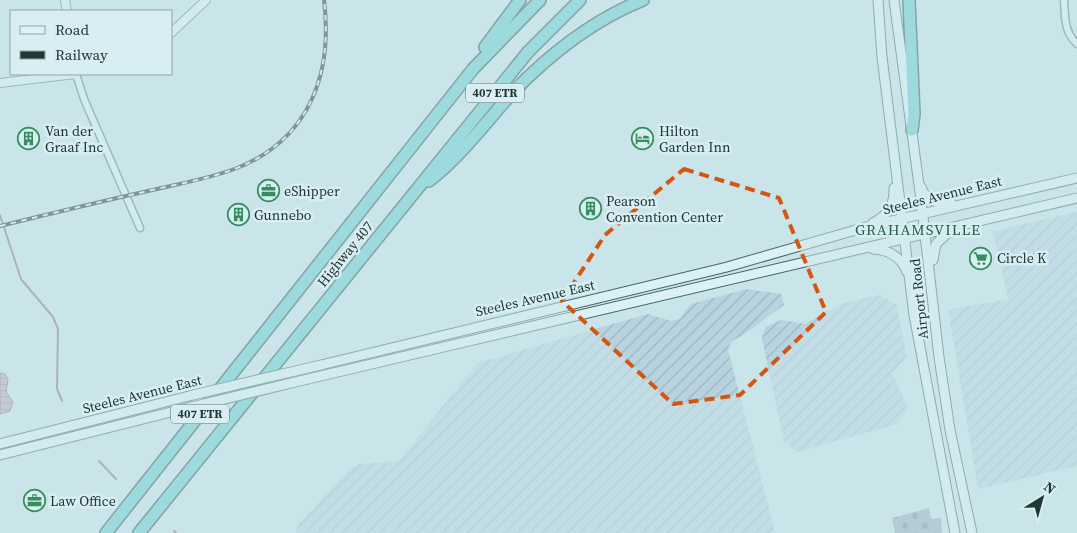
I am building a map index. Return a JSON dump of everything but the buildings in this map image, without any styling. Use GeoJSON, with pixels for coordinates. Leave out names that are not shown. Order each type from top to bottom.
{"type":"FeatureCollection","features":[{"type":"Feature","properties":{"kind":"highway"},"geometry":{"type":"LineString","coordinates":[[473,69],[484,48],[520,0]]}},
{"type":"Feature","properties":{"kind":"highway","name":"Highway 407"},"geometry":{"type":"LineString","coordinates":[[106,533],[473,69],[540,0]]}},
{"type":"Feature","properties":{"kind":"highway","name":"Highway 407"},"geometry":{"type":"LineString","coordinates":[[139,533],[528,52],[580,0]]}},
{"type":"Feature","properties":{"kind":"highway"},"geometry":{"type":"LineString","coordinates":[[416,191],[446,168],[514,92],[543,63],[586,29],[620,9],[643,0]]}},
{"type":"Feature","properties":{"kind":"highway"},"geometry":{"type":"LineString","coordinates":[[909,0],[914,114],[912,130]]}},
{"type":"Feature","properties":{"kind":"main road","name":"Airport Road"},"geometry":{"type":"LineString","coordinates":[[878,0],[882,56],[918,337],[954,533]]}},
{"type":"Feature","properties":{"kind":"main road","name":"Airport Road"},"geometry":{"type":"LineString","coordinates":[[894,0],[950,430],[972,533]]}},
{"type":"Feature","properties":{"kind":"main road"},"geometry":{"type":"LineString","coordinates":[[866,227],[881,219],[892,205],[894,192],[891,162],[894,152]]}},
{"type":"Feature","properties":{"kind":"main road"},"geometry":{"type":"LineString","coordinates":[[918,175],[924,194],[933,201],[944,203],[960,200],[968,202]]}},
{"type":"Feature","properties":{"kind":"main road","name":"Steeles Avenue East"},"geometry":{"type":"LineString","coordinates":[[0,444],[193,395],[727,267],[866,227],[1077,178]]}},
{"type":"Feature","properties":{"kind":"main road","name":"Steeles Avenue East"},"geometry":{"type":"LineString","coordinates":[[0,455],[308,379],[1077,198]]}},
{"type":"Feature","properties":{"kind":"main road"},"geometry":{"type":"LineString","coordinates":[[931,284],[935,274],[933,250],[943,236],[958,226]]}},
{"type":"Feature","properties":{"kind":"main road"},"geometry":{"type":"LineString","coordinates":[[865,248],[884,250],[899,259],[911,284]]}},
{"type":"Feature","properties":{"kind":"street"},"geometry":{"type":"LineString","coordinates":[[172,32],[206,0]]}},
{"type":"Feature","properties":{"kind":"street"},"geometry":{"type":"LineString","coordinates":[[1064,0],[1066,26],[1070,38],[1077,44]]}},
{"type":"Feature","properties":{"kind":"street"},"geometry":{"type":"LineString","coordinates":[[0,84],[68,75]]}},
{"type":"Feature","properties":{"kind":"street"},"geometry":{"type":"LineString","coordinates":[[76,75],[84,99],[140,228]]}},
{"type":"Feature","properties":{"kind":"highlighted area"},"geometry":{"type":"Polygon","coordinates":[[[684,169],[779,198],[826,312],[740,395],[673,404],[562,301],[605,235],[684,169]]]}},
{"type":"Feature","properties":{"kind":"shaded area"},"geometry":{"type":"Polygon","coordinates":[[[1077,212],[1077,466],[978,489],[948,310],[1008,299],[993,231],[1077,212]]]}},
{"type":"Feature","properties":{"kind":"shaded area"},"geometry":{"type":"Polygon","coordinates":[[[746,289],[781,294],[784,305],[731,342],[728,350],[774,527],[773,533],[296,533],[298,525],[348,470],[359,464],[399,461],[477,363],[648,314],[671,321],[679,319],[691,304],[746,289]]]}},
{"type":"Feature","properties":{"kind":"shaded area"},"geometry":{"type":"Polygon","coordinates":[[[879,295],[896,304],[907,357],[892,373],[908,409],[897,424],[797,452],[784,442],[762,339],[765,327],[781,320],[805,324],[840,304],[879,295]]]}},
{"type":"Feature","properties":{"kind":"shaded area"},"geometry":{"type":"Polygon","coordinates":[[[0,373],[5,374],[8,380],[6,392],[13,402],[10,411],[0,414],[0,373]]]}},
{"type":"Feature","properties":{"kind":"green space"},"geometry":{"type":"Polygon","coordinates":[[[929,508],[931,519],[941,518],[942,533],[895,533],[892,518],[929,508]]]}},
{"type":"Feature","properties":{"kind":"waterway"},"geometry":{"type":"LineString","coordinates":[[0,215],[21,279],[53,317],[58,329],[57,389],[62,401]]}},
{"type":"Feature","properties":{"kind":"waterway"},"geometry":{"type":"LineString","coordinates":[[99,461],[116,479]]}},
{"type":"Feature","properties":{"kind":"railway"},"geometry":{"type":"LineString","coordinates":[[0,226],[204,178],[237,168],[262,155],[283,140],[299,121],[311,100],[320,78],[326,27],[324,0]]}},
{"type":"Feature","properties":{"kind":"place","name":"Van der Graaf Inc"},"geometry":{"type":"Point","coordinates":[29,139]}},
{"type":"Feature","properties":{"kind":"place","name":"Hilton Garden Inn"},"geometry":{"type":"Point","coordinates":[643,139]}},
{"type":"Feature","properties":{"kind":"place","name":"eShipper"},"geometry":{"type":"Point","coordinates":[268,191]}},
{"type":"Feature","properties":{"kind":"place","name":"Pearson Convention Center"},"geometry":{"type":"Point","coordinates":[590,209]}},
{"type":"Feature","properties":{"kind":"place","name":"Gunnebo"},"geometry":{"type":"Point","coordinates":[238,215]}},
{"type":"Feature","properties":{"kind":"place","name":"Circle K"},"geometry":{"type":"Point","coordinates":[981,258]}},
{"type":"Feature","properties":{"kind":"place","name":"Law Office"},"geometry":{"type":"Point","coordinates":[34,501]}},
{"type":"Feature","properties":{"kind":"district","name":"GRAHAMSVILLE"},"geometry":{"type":"Point","coordinates":[918,229]}}]}
